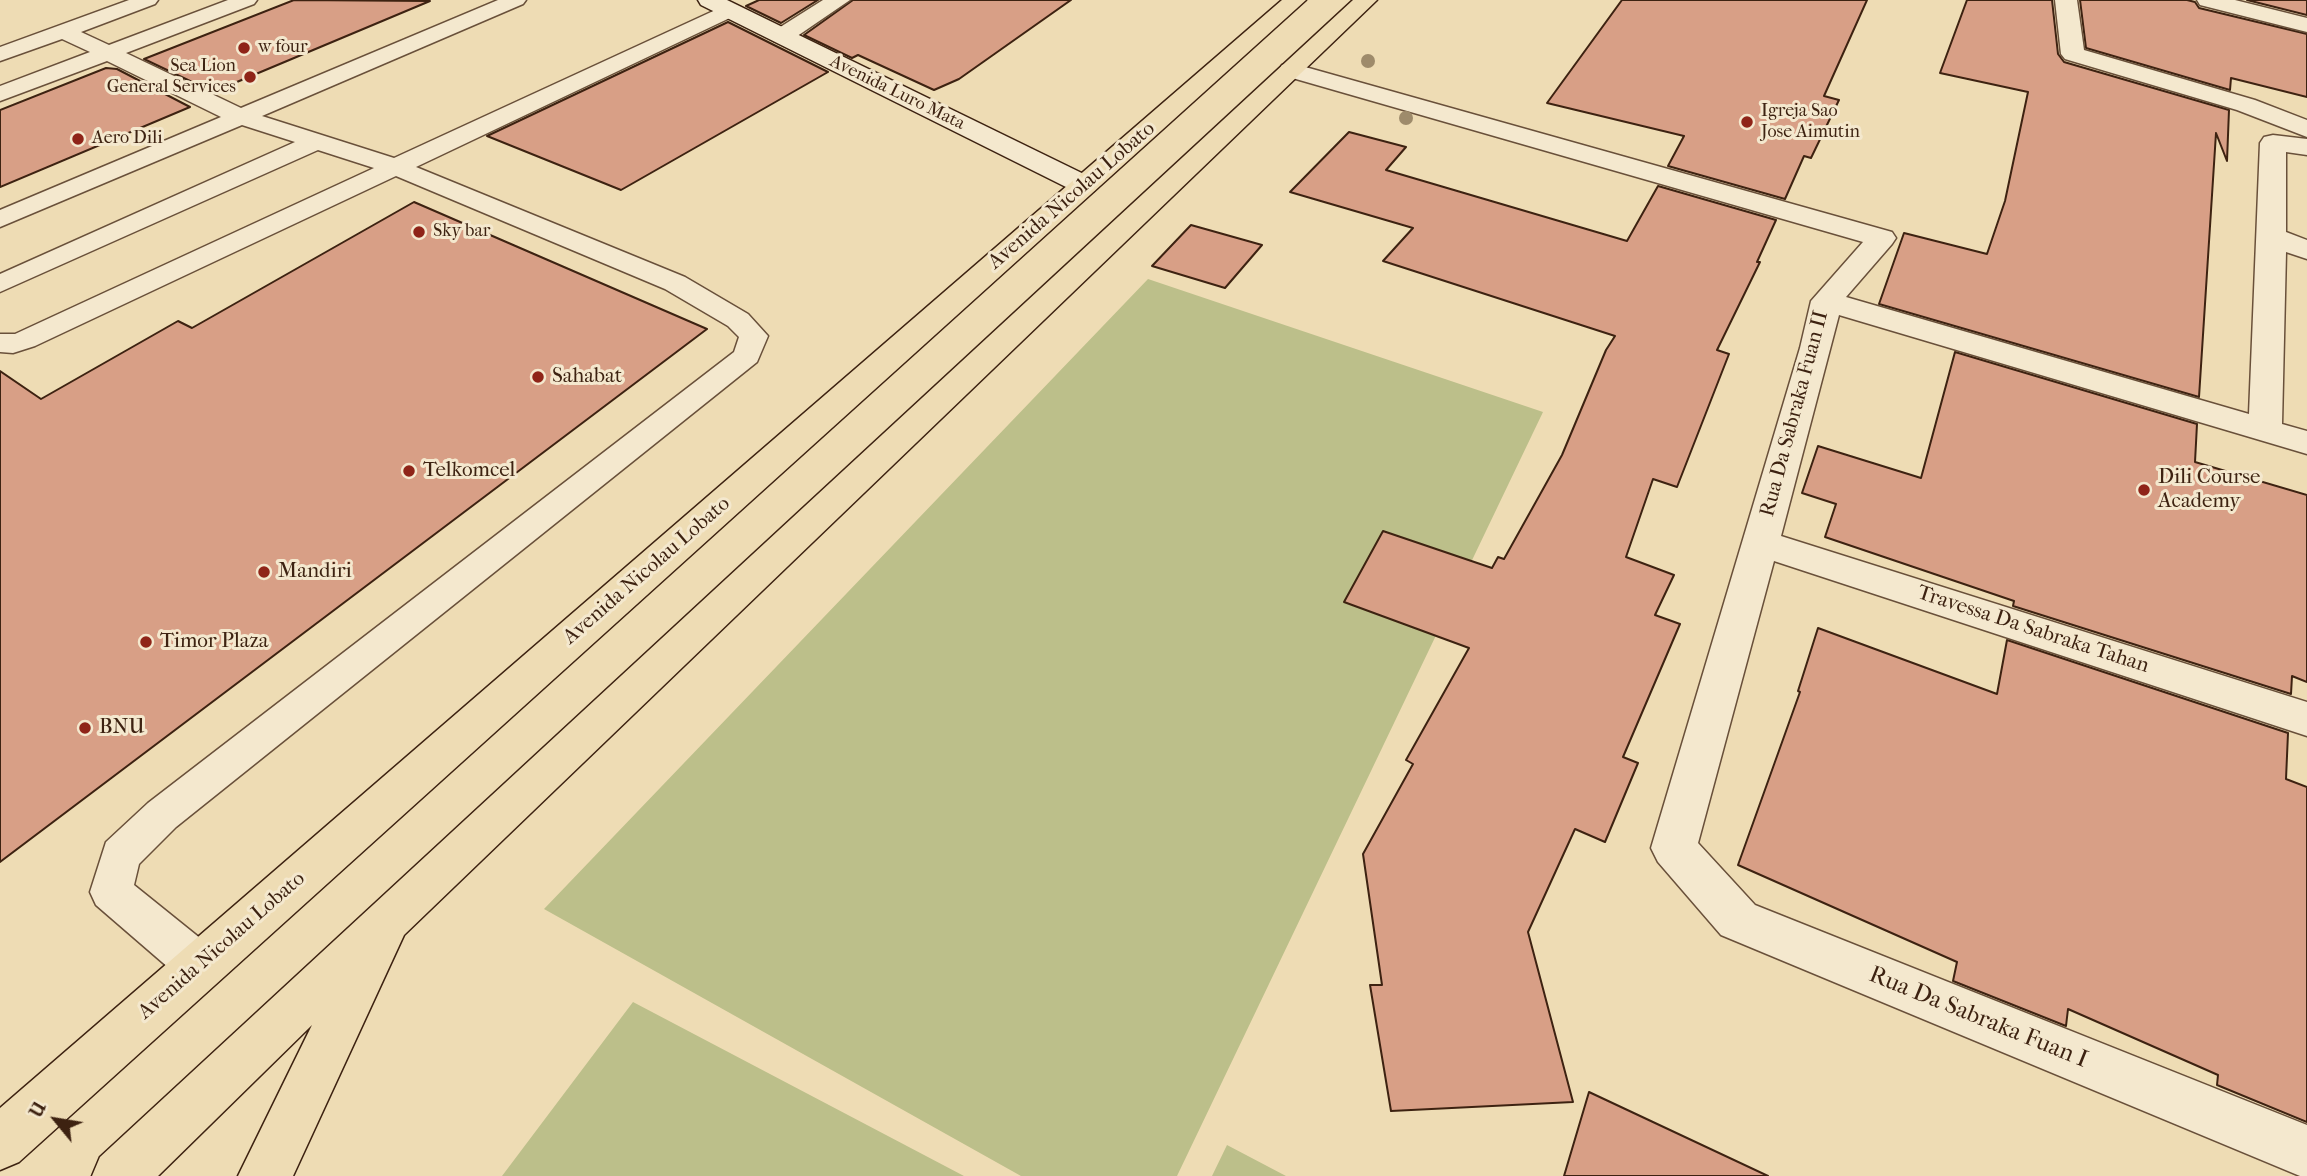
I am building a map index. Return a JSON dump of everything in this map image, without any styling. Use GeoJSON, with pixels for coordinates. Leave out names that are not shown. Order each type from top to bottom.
{"type":"FeatureCollection","features":[{"type":"Feature","properties":{"kind":"main road","name":"Avenida Nicolau Lobato"},"geometry":{"type":"LineString","coordinates":[[0,1143],[1295,0]]}},
{"type":"Feature","properties":{"kind":"main road"},"geometry":{"type":"LineString","coordinates":[[119,1176],[393,914],[1366,0]]}},
{"type":"Feature","properties":{"kind":"main road"},"geometry":{"type":"LineString","coordinates":[[265,1176],[393,914]]}},
{"type":"Feature","properties":{"kind":"street"},"geometry":{"type":"LineString","coordinates":[[782,36],[839,0]]}},
{"type":"Feature","properties":{"kind":"street"},"geometry":{"type":"LineString","coordinates":[[2066,0],[2073,54],[2246,105],[2307,129]]}},
{"type":"Feature","properties":{"kind":"street"},"geometry":{"type":"LineString","coordinates":[[2208,0],[2307,24]]}},
{"type":"Feature","properties":{"kind":"street","name":"Avenida Luro Mata"},"geometry":{"type":"LineString","coordinates":[[719,5],[1084,185]]}},
{"type":"Feature","properties":{"kind":"street"},"geometry":{"type":"LineString","coordinates":[[1291,70],[1882,238],[1826,301]]}},
{"type":"Feature","properties":{"kind":"street"},"geometry":{"type":"LineString","coordinates":[[2265,432],[2273,144],[2307,147]]}},
{"type":"Feature","properties":{"kind":"street"},"geometry":{"type":"LineString","coordinates":[[2272,236],[2307,250]]}},
{"type":"Feature","properties":{"kind":"street","name":"Rua Da Sabraka Fuan II"},"geometry":{"type":"LineString","coordinates":[[1674,848],[1816,348],[1826,301],[2307,443]]}},
{"type":"Feature","properties":{"kind":"street","name":"Travessa Da Sabraka Tahan"},"geometry":{"type":"LineString","coordinates":[[1759,542],[2307,719]]}},
{"type":"Feature","properties":{"kind":"street","name":"Rua Da Sabraka Fuan I"},"geometry":{"type":"LineString","coordinates":[[1674,848],[1738,920],[2307,1152]]}},
{"type":"Feature","properties":{"kind":"lane"},"geometry":{"type":"LineString","coordinates":[[4,49],[148,0]]}},
{"type":"Feature","properties":{"kind":"lane"},"geometry":{"type":"LineString","coordinates":[[0,94],[247,0]]}},
{"type":"Feature","properties":{"kind":"lane"},"geometry":{"type":"LineString","coordinates":[[0,219],[516,0]]}},
{"type":"Feature","properties":{"kind":"lane"},"geometry":{"type":"LineString","coordinates":[[0,343],[13,344],[25,340],[393,166],[719,5]]}},
{"type":"Feature","properties":{"kind":"lane"},"geometry":{"type":"LineString","coordinates":[[63,31],[238,116],[393,166],[675,283],[738,320],[754,336],[747,356],[162,815],[121,855],[111,892],[200,966]]}},
{"type":"Feature","properties":{"kind":"lane"},"geometry":{"type":"LineString","coordinates":[[0,284],[318,141]]}},
{"type":"Feature","properties":{"kind":"green space"},"geometry":{"type":"Polygon","coordinates":[[[1148,279],[1543,412],[1177,1176],[1021,1176],[544,909],[1148,279]]]}},
{"type":"Feature","properties":{"kind":"green space"},"geometry":{"type":"Polygon","coordinates":[[[633,1002],[964,1176],[502,1176],[633,1002]]]}},
{"type":"Feature","properties":{"kind":"green space"},"geometry":{"type":"Polygon","coordinates":[[[1227,1145],[1286,1176],[1212,1176],[1227,1145]]]}},
{"type":"Feature","properties":{"kind":"building","name":"w four"},"geometry":{"type":"Polygon","coordinates":[[[294,0],[430,1],[213,92],[144,59],[294,0]]]}},
{"type":"Feature","properties":{"kind":"building"},"geometry":{"type":"Polygon","coordinates":[[[759,0],[818,0],[781,23],[746,6],[759,0]]]}},
{"type":"Feature","properties":{"kind":"building"},"geometry":{"type":"Polygon","coordinates":[[[853,0],[1071,0],[959,79],[934,90],[858,55],[852,58],[804,35],[853,0]]]}},
{"type":"Feature","properties":{"kind":"building"},"geometry":{"type":"Polygon","coordinates":[[[1622,0],[1867,0],[1824,96],[1839,100],[1811,158],[1804,156],[1785,199],[1668,166],[1684,136],[1547,103],[1622,0]]]}},
{"type":"Feature","properties":{"kind":"building"},"geometry":{"type":"Polygon","coordinates":[[[1967,0],[2052,0],[2058,54],[2064,62],[2229,110],[2227,161],[2216,133],[2199,397],[1879,304],[1904,233],[1987,254],[2005,201],[2028,92],[1940,73],[1967,0]]]}},
{"type":"Feature","properties":{"kind":"building"},"geometry":{"type":"Polygon","coordinates":[[[2080,0],[2187,0],[2195,2],[2199,8],[2307,34],[2307,97],[2231,78],[2230,90],[2086,48],[2080,0]]]}},
{"type":"Feature","properties":{"kind":"building"},"geometry":{"type":"Polygon","coordinates":[[[2247,0],[2307,0],[2307,15],[2247,0]]]}},
{"type":"Feature","properties":{"kind":"building"},"geometry":{"type":"Polygon","coordinates":[[[728,22],[828,72],[621,190],[487,136],[728,22]]]}},
{"type":"Feature","properties":{"kind":"building"},"geometry":{"type":"Polygon","coordinates":[[[106,68],[117,69],[190,107],[0,187],[0,110],[106,68]]]}},
{"type":"Feature","properties":{"kind":"building"},"geometry":{"type":"Polygon","coordinates":[[[1349,132],[1406,147],[1386,170],[1627,241],[1658,186],[1776,220],[1757,262],[1760,262],[1717,350],[1729,354],[1677,487],[1653,479],[1626,557],[1674,575],[1655,615],[1680,624],[1623,757],[1638,763],[1605,842],[1575,829],[1528,932],[1573,1102],[1391,1111],[1370,985],[1382,985],[1363,854],[1413,764],[1406,760],[1469,648],[1344,602],[1383,531],[1492,568],[1498,557],[1504,559],[1562,455],[1606,350],[1615,336],[1383,261],[1413,228],[1290,192],[1349,132]]]}},
{"type":"Feature","properties":{"kind":"building","name":"Timor Plaza"},"geometry":{"type":"Polygon","coordinates":[[[414,202],[707,329],[0,862],[0,371],[41,399],[178,321],[192,328],[414,202]]]}},
{"type":"Feature","properties":{"kind":"building"},"geometry":{"type":"Polygon","coordinates":[[[1191,225],[1262,245],[1225,288],[1152,266],[1191,225]]]}},
{"type":"Feature","properties":{"kind":"building"},"geometry":{"type":"Polygon","coordinates":[[[1955,352],[2197,424],[2195,462],[2307,495],[2307,682],[2292,676],[2291,694],[2013,606],[2014,601],[1825,537],[1836,504],[1802,493],[1818,446],[1921,478],[1955,352]]]}},
{"type":"Feature","properties":{"kind":"building"},"geometry":{"type":"Polygon","coordinates":[[[1818,628],[1997,694],[2007,640],[2288,733],[2286,779],[2307,787],[2307,1122],[2217,1085],[2218,1075],[2068,1009],[2066,1026],[1953,981],[1957,962],[1738,865],[1800,692],[1798,691],[1818,628]]]}},
{"type":"Feature","properties":{"kind":"building"},"geometry":{"type":"Polygon","coordinates":[[[1589,1092],[1768,1176],[1564,1176],[1589,1092]]]}},
{"type":"Feature","properties":{"kind":"place","name":"w four"},"geometry":{"type":"Point","coordinates":[244,48]}},
{"type":"Feature","properties":{"kind":"place","name":"Sea Lion General Services"},"geometry":{"type":"Point","coordinates":[250,77]}},
{"type":"Feature","properties":{"kind":"place","name":"Igreja Sao Jose Aimutin"},"geometry":{"type":"Point","coordinates":[1747,122]}},
{"type":"Feature","properties":{"kind":"place","name":"Aero Dili"},"geometry":{"type":"Point","coordinates":[78,139]}},
{"type":"Feature","properties":{"kind":"place","name":"Sky bar"},"geometry":{"type":"Point","coordinates":[419,232]}},
{"type":"Feature","properties":{"kind":"place","name":"Sahabat"},"geometry":{"type":"Point","coordinates":[538,377]}},
{"type":"Feature","properties":{"kind":"place","name":"Telkomcel"},"geometry":{"type":"Point","coordinates":[409,471]}},
{"type":"Feature","properties":{"kind":"place","name":"Dili Course Academy"},"geometry":{"type":"Point","coordinates":[2144,490]}},
{"type":"Feature","properties":{"kind":"place","name":"Mandiri"},"geometry":{"type":"Point","coordinates":[264,572]}},
{"type":"Feature","properties":{"kind":"place","name":"Timor Plaza"},"geometry":{"type":"Point","coordinates":[146,642]}},
{"type":"Feature","properties":{"kind":"place","name":"BNU"},"geometry":{"type":"Point","coordinates":[85,728]}}]}
